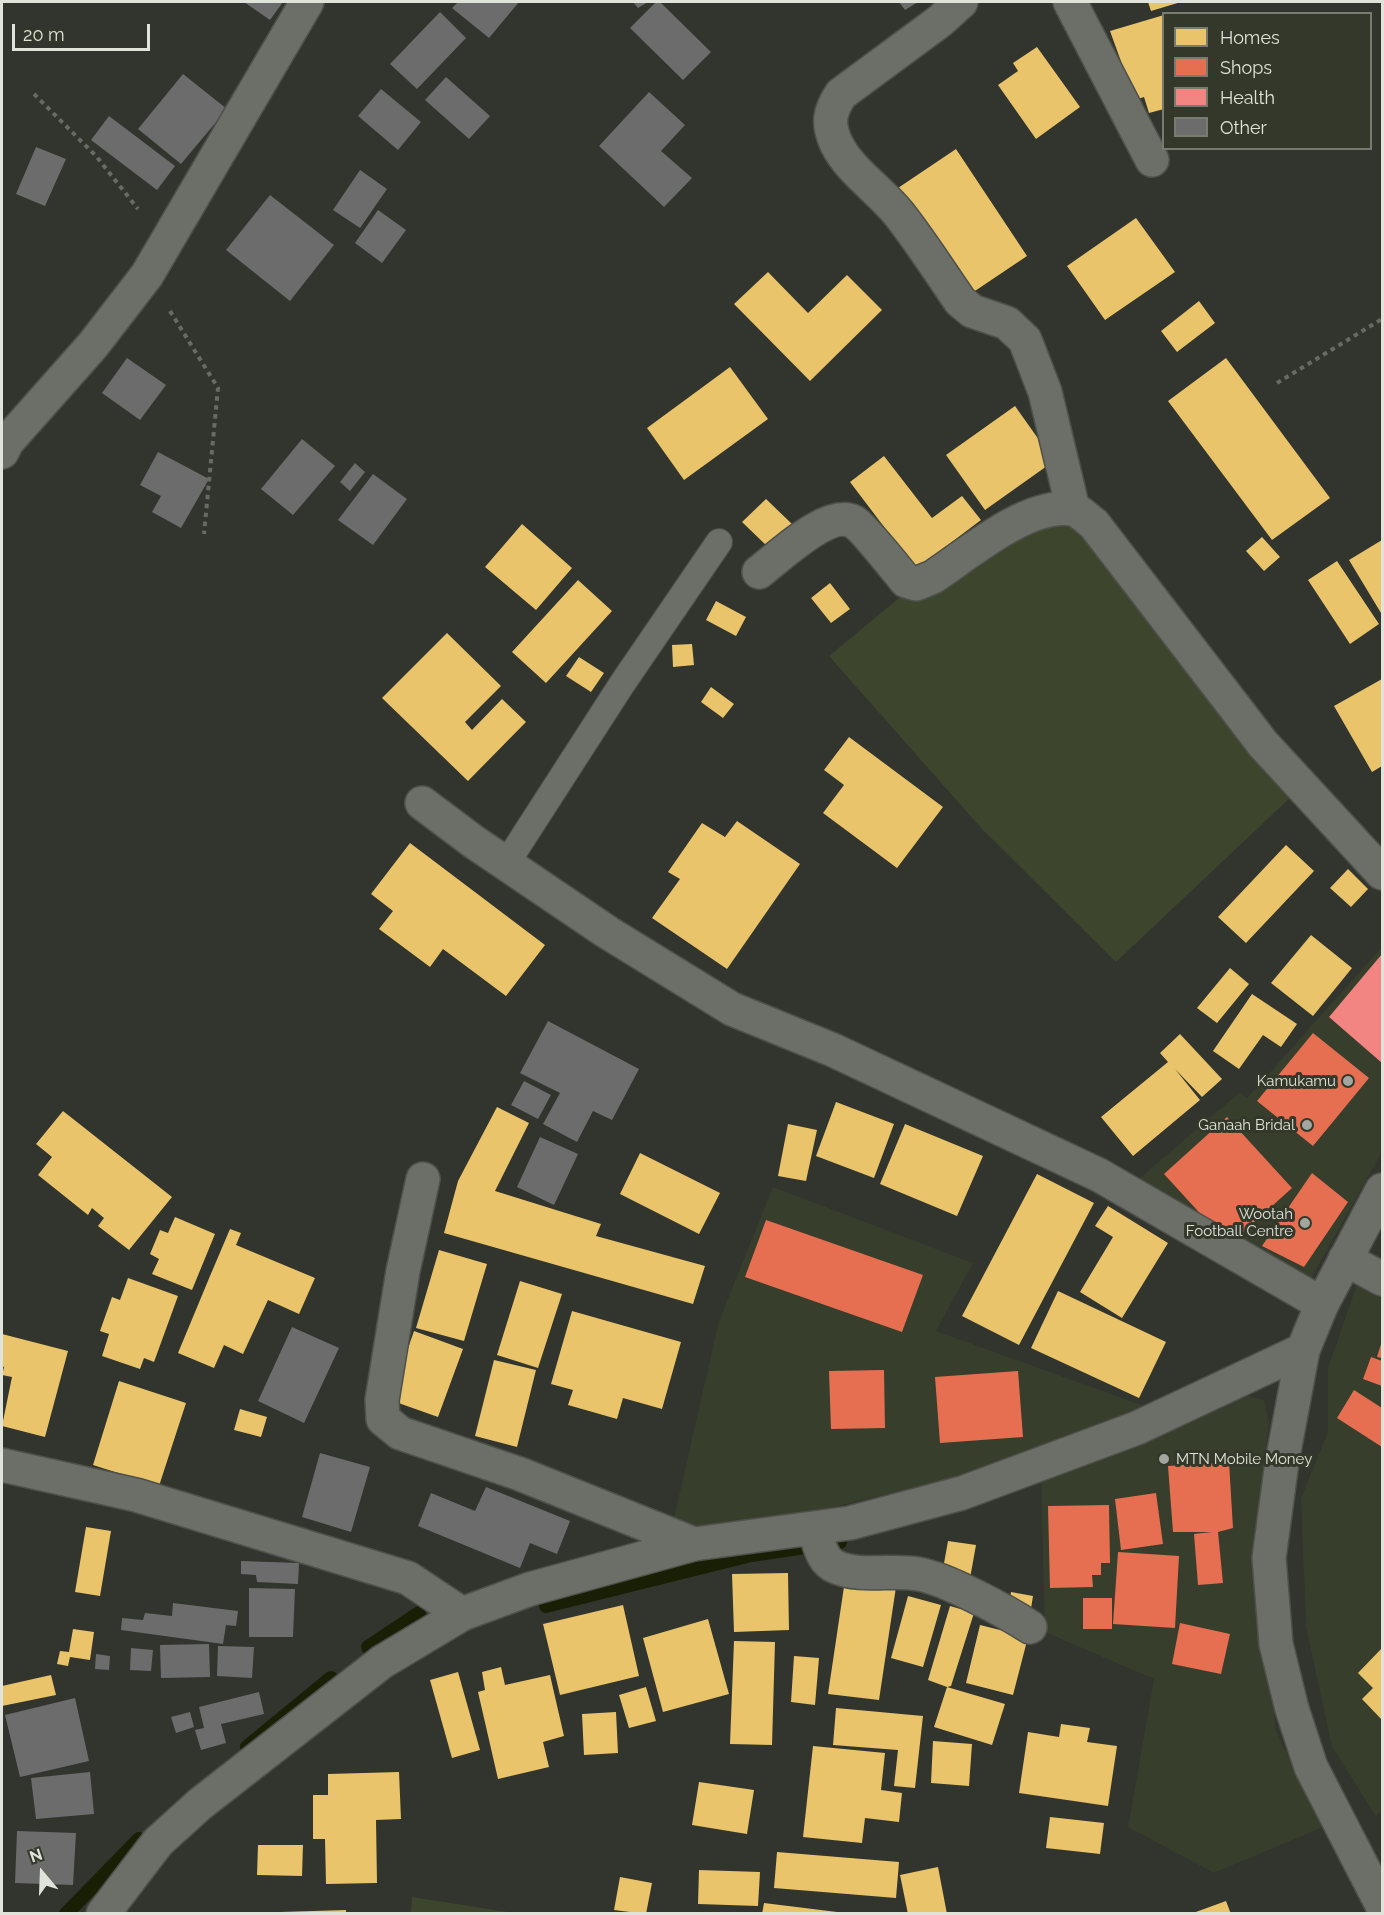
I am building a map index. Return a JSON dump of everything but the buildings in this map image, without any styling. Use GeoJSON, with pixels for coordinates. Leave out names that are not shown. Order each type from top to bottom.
{"type":"FeatureCollection","features":[{"type":"Feature","properties":{"kind":"street"},"geometry":{"type":"LineString","coordinates":[[3,444],[93,345],[147,275],[307,2]]}},
{"type":"Feature","properties":{"kind":"street"},"geometry":{"type":"LineString","coordinates":[[961,2],[940,21],[841,93],[830,110],[831,127],[837,145],[849,162],[898,213],[960,301],[972,311],[1007,323],[1025,340],[1044,392],[1073,509]]}},
{"type":"Feature","properties":{"kind":"street"},"geometry":{"type":"LineString","coordinates":[[1070,2],[1152,160]]}},
{"type":"Feature","properties":{"kind":"street"},"geometry":{"type":"LineString","coordinates":[[759,572],[824,523],[838,518],[854,522],[906,581],[916,584],[933,577],[1025,518],[1051,509],[1073,509],[1094,524],[1263,744],[1383,873]]}},
{"type":"Feature","properties":{"kind":"street"},"geometry":{"type":"LineString","coordinates":[[422,803],[506,864],[607,932],[732,1009],[833,1050],[1098,1175],[1322,1304]]}},
{"type":"Feature","properties":{"kind":"street"},"geometry":{"type":"LineString","coordinates":[[423,1179],[403,1271],[382,1400],[383,1419],[400,1433],[519,1474],[694,1544]]}},
{"type":"Feature","properties":{"kind":"street"},"geometry":{"type":"LineString","coordinates":[[1383,1190],[1322,1304],[1304,1350],[1282,1462],[1269,1558],[1276,1644],[1292,1709],[1311,1767],[1383,1905]]}},
{"type":"Feature","properties":{"kind":"street"},"geometry":{"type":"LineString","coordinates":[[1345,1259],[1383,1279]]}},
{"type":"Feature","properties":{"kind":"street"},"geometry":{"type":"LineString","coordinates":[[103,1914],[158,1842],[200,1804],[382,1662],[462,1614],[530,1589],[694,1544],[814,1529],[903,1510],[962,1493],[1137,1428],[1304,1350]]}},
{"type":"Feature","properties":{"kind":"street"},"geometry":{"type":"LineString","coordinates":[[2,1465],[136,1495],[408,1578],[462,1614]]}},
{"type":"Feature","properties":{"kind":"street"},"geometry":{"type":"LineString","coordinates":[[814,1529],[824,1558],[834,1567],[853,1571],[919,1574],[991,1605],[1030,1627]]}},
{"type":"Feature","properties":{"kind":"lane"},"geometry":{"type":"LineString","coordinates":[[506,864],[622,684],[719,542]]}},
{"type":"Feature","properties":{"kind":"path"},"geometry":{"type":"LineString","coordinates":[[34,94],[96,156],[166,245]]}},
{"type":"Feature","properties":{"kind":"path"},"geometry":{"type":"LineString","coordinates":[[147,275],[218,388],[204,534]]}},
{"type":"Feature","properties":{"kind":"path"},"geometry":{"type":"LineString","coordinates":[[1277,383],[1383,319]]}},
{"type":"Feature","properties":{"kind":"shaded area"},"geometry":{"type":"Polygon","coordinates":[[[1059,522],[1086,532],[1294,794],[1116,962],[982,829],[829,656],[904,594],[1024,532],[1059,522]]]}},
{"type":"Feature","properties":{"kind":"shaded area"},"geometry":{"type":"Polygon","coordinates":[[[1382,947],[1382,1152],[1308,1284],[1134,1183],[1240,1092],[1247,1098],[1382,947]]]}},
{"type":"Feature","properties":{"kind":"shaded area"},"geometry":{"type":"Polygon","coordinates":[[[773,1187],[973,1263],[936,1331],[1150,1408],[974,1473],[829,1508],[685,1533],[673,1522],[719,1321],[773,1187]]]}},
{"type":"Feature","properties":{"kind":"shaded area"},"geometry":{"type":"Polygon","coordinates":[[[1357,1284],[1382,1294],[1382,1810],[1376,1816],[1332,1747],[1306,1627],[1301,1498],[1328,1432],[1328,1368],[1357,1284]]]}},
{"type":"Feature","properties":{"kind":"shaded area"},"geometry":{"type":"Polygon","coordinates":[[[1243,1394],[1264,1400],[1269,1422],[1256,1532],[1276,1731],[1323,1827],[1214,1873],[1128,1827],[1154,1679],[1045,1632],[1041,1477],[1243,1394]]]}},
{"type":"Feature","properties":{"kind":"shaded area"},"geometry":{"type":"Polygon","coordinates":[[[412,1897],[514,1913],[411,1913],[412,1897]]]}},
{"type":"Feature","properties":{"kind":"waterway"},"geometry":{"type":"LineString","coordinates":[[546,1606],[751,1555],[840,1542]]}},
{"type":"Feature","properties":{"kind":"waterway"},"geometry":{"type":"LineString","coordinates":[[368,1647],[419,1613]]}},
{"type":"Feature","properties":{"kind":"waterway"},"geometry":{"type":"LineString","coordinates":[[247,1747],[331,1678]]}},
{"type":"Feature","properties":{"kind":"waterway"},"geometry":{"type":"LineString","coordinates":[[66,1914],[139,1839]]}},
{"type":"Feature","properties":{"kind":"place","name":"Kamukamu"},"geometry":{"type":"Point","coordinates":[1348,1081]}},
{"type":"Feature","properties":{"kind":"place","name":"Ganaah Bridal"},"geometry":{"type":"Point","coordinates":[1307,1125]}},
{"type":"Feature","properties":{"kind":"place","name":"Wootah Football Centre"},"geometry":{"type":"Point","coordinates":[1305,1223]}},
{"type":"Feature","properties":{"kind":"place","name":"MTN Mobile Money"},"geometry":{"type":"Point","coordinates":[1164,1459]}}]}
